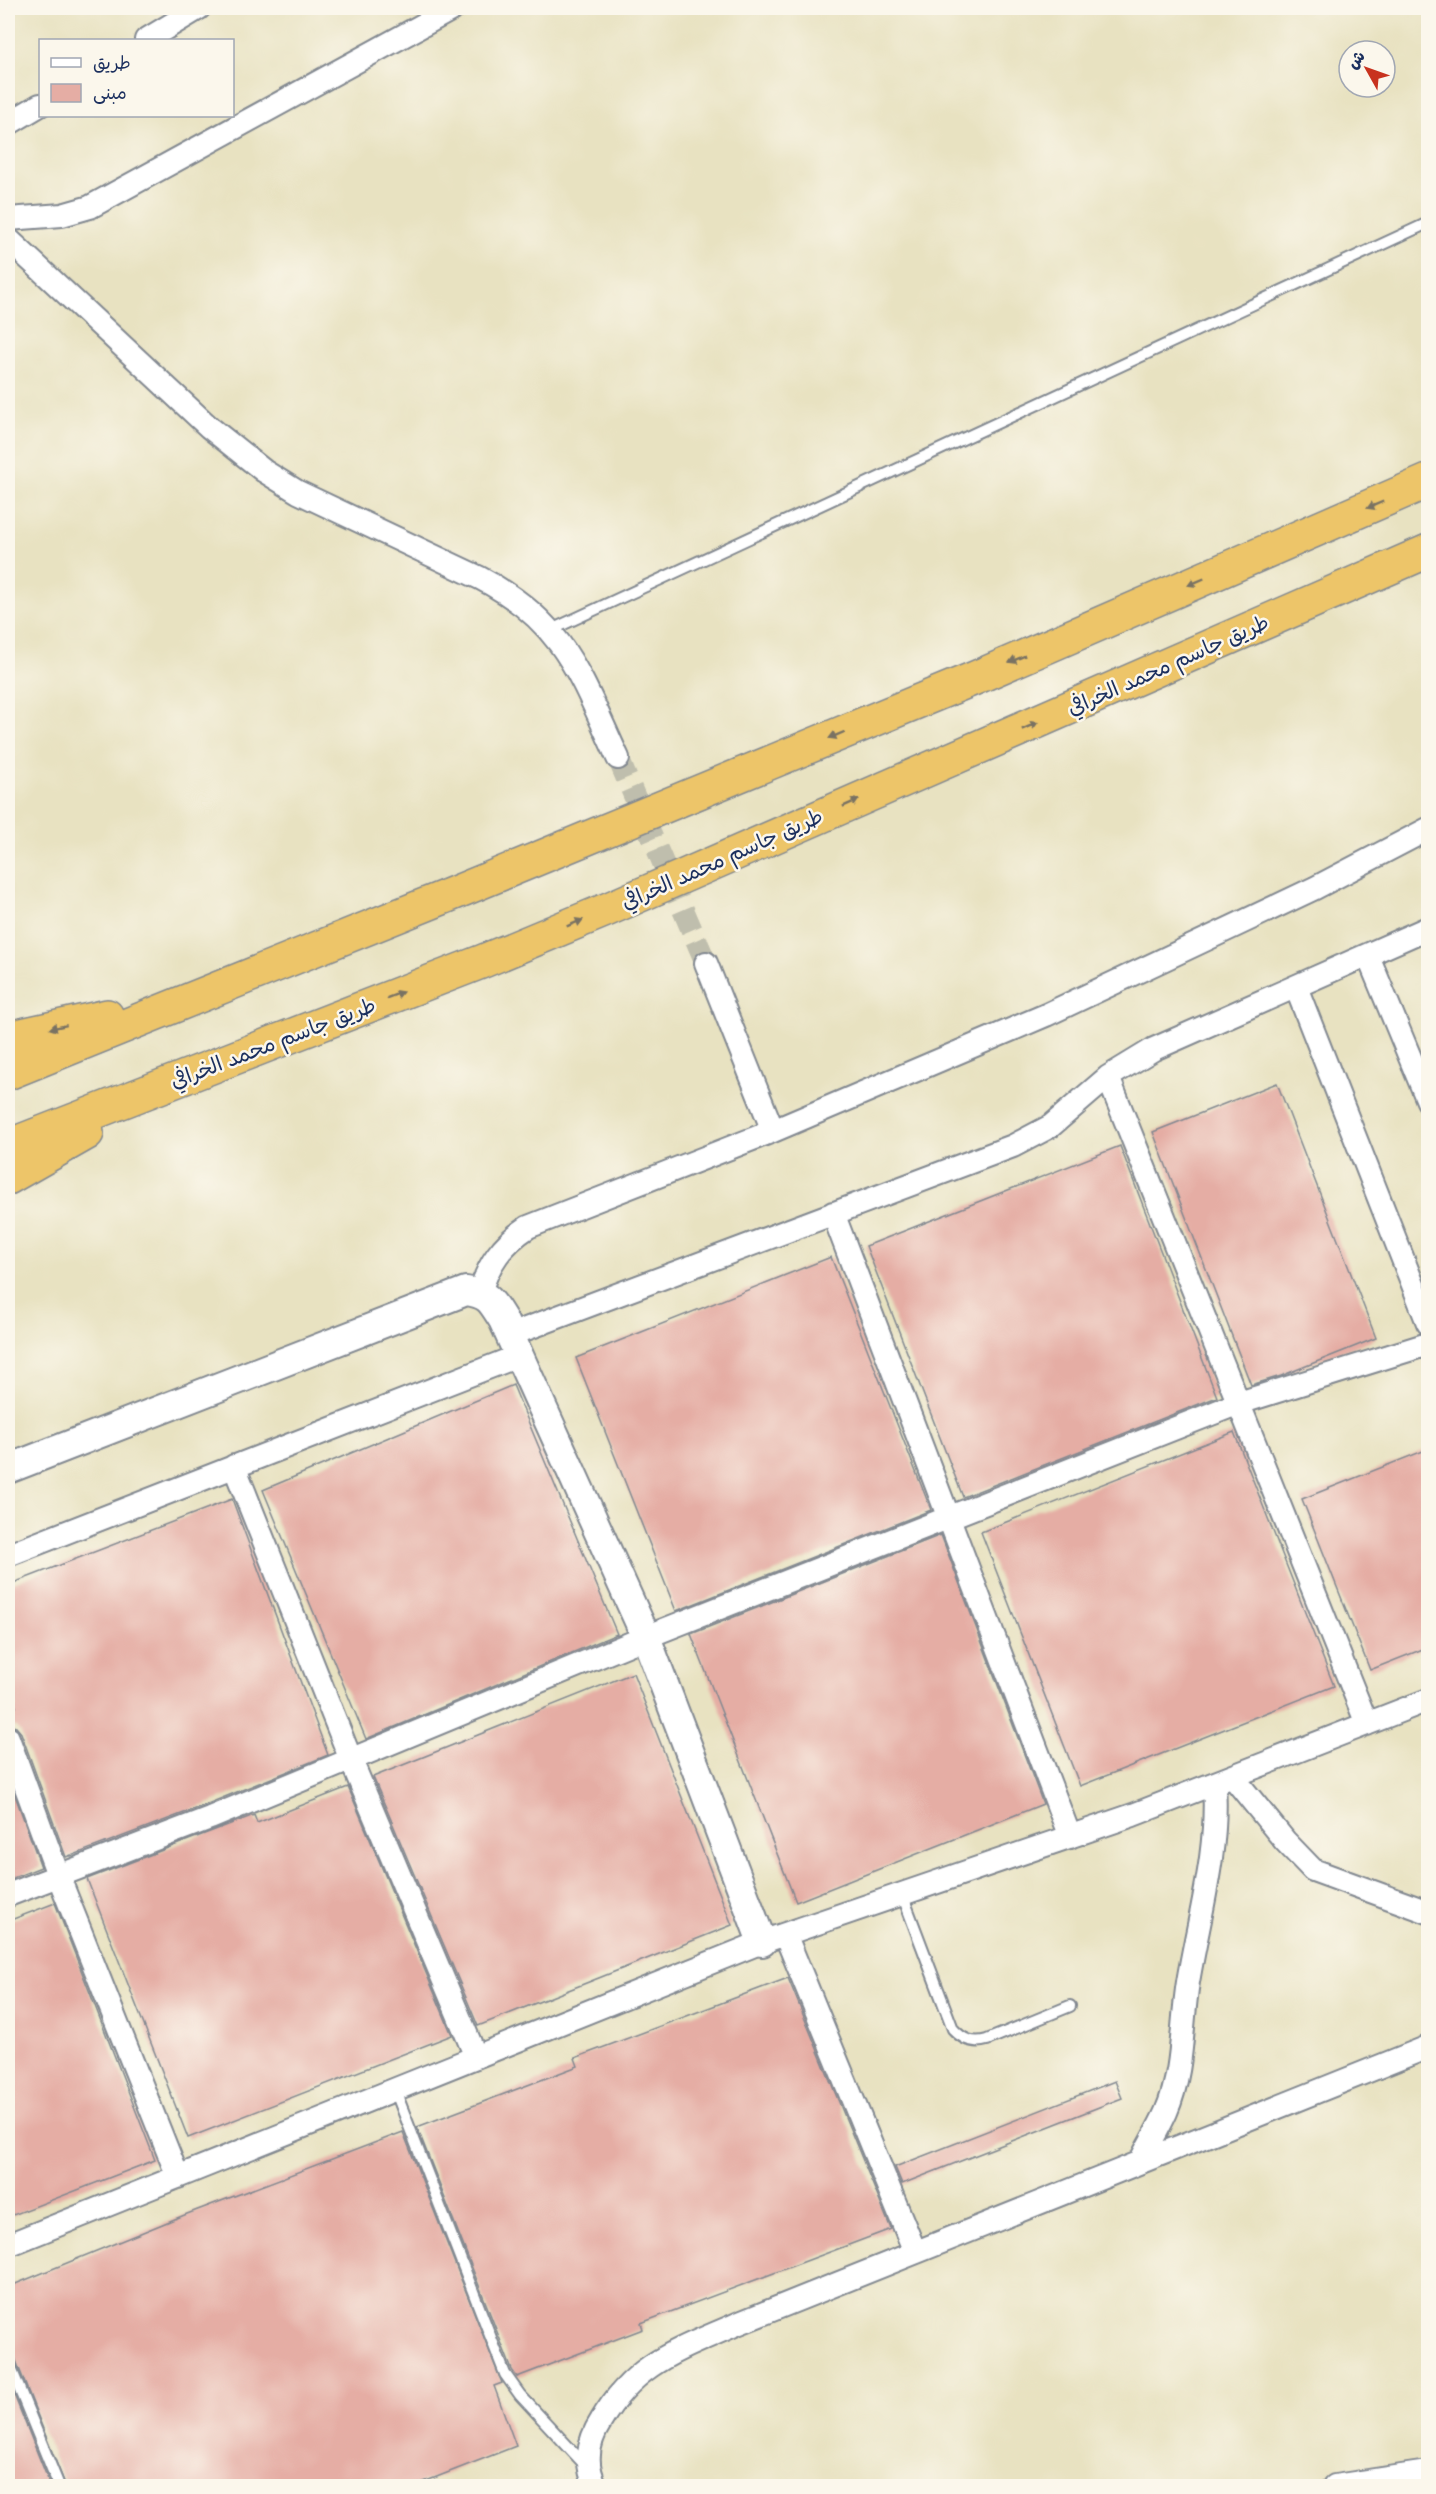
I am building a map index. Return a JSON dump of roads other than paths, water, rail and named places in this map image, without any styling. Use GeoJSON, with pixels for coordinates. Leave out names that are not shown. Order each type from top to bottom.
{"type":"FeatureCollection","features":[{"type":"Feature","properties":{"kind":"highway"},"geometry":{"type":"LineString","coordinates":[[8,1073],[484,881],[975,678],[1428,481]]}},
{"type":"Feature","properties":{"kind":"highway","name":"طريق جاسم محمد الخرافي"},"geometry":{"type":"LineString","coordinates":[[8,1146],[470,966],[606,910],[1428,551]]}},
{"type":"Feature","properties":{"kind":"highway"},"geometry":{"type":"LineString","coordinates":[[8,1038],[197,996]]}},
{"type":"Feature","properties":{"kind":"highway"},"geometry":{"type":"LineString","coordinates":[[8,1178],[160,1087]]}},
{"type":"Feature","properties":{"kind":"street"},"geometry":{"type":"LineString","coordinates":[[148,39],[199,8]]}},
{"type":"Feature","properties":{"kind":"street"},"geometry":{"type":"LineString","coordinates":[[8,219],[62,215],[90,207],[454,8]]}},
{"type":"Feature","properties":{"kind":"street"},"geometry":{"type":"LineString","coordinates":[[8,124],[39,106]]}},
{"type":"Feature","properties":{"kind":"street"},"geometry":{"type":"LineString","coordinates":[[8,239],[209,428],[264,471],[298,492],[507,591],[530,609],[551,630],[576,667],[618,758]]}},
{"type":"Feature","properties":{"kind":"street"},"geometry":{"type":"LineString","coordinates":[[480,1293],[489,1266],[496,1255],[505,1244],[528,1227],[773,1131],[941,1060],[1160,962],[1315,888],[1428,829]]}},
{"type":"Feature","properties":{"kind":"street"},"geometry":{"type":"LineString","coordinates":[[8,1555],[234,1466],[833,1213],[1033,1137],[1069,1113],[1108,1077],[1154,1049],[1428,928]]}},
{"type":"Feature","properties":{"kind":"street"},"geometry":{"type":"LineString","coordinates":[[1368,956],[1428,1101]]}},
{"type":"Feature","properties":{"kind":"street"},"geometry":{"type":"LineString","coordinates":[[706,963],[773,1131]]}},
{"type":"Feature","properties":{"kind":"street"},"geometry":{"type":"LineString","coordinates":[[1296,987],[1428,1323]]}},
{"type":"Feature","properties":{"kind":"street"},"geometry":{"type":"LineString","coordinates":[[1108,1077],[1367,1724]]}},
{"type":"Feature","properties":{"kind":"street"},"geometry":{"type":"LineString","coordinates":[[833,1213],[1070,1837]]}},
{"type":"Feature","properties":{"kind":"street"},"geometry":{"type":"LineString","coordinates":[[8,1469],[465,1292],[480,1293],[489,1298],[503,1320],[646,1637],[773,1938],[915,2252]]}},
{"type":"Feature","properties":{"kind":"street"},"geometry":{"type":"LineString","coordinates":[[8,1895],[210,1818],[646,1637],[1239,1403],[1428,1344]]}},
{"type":"Feature","properties":{"kind":"street"},"geometry":{"type":"LineString","coordinates":[[234,1466],[351,1760],[476,2057]]}},
{"type":"Feature","properties":{"kind":"street"},"geometry":{"type":"LineString","coordinates":[[8,2245],[773,1938],[1070,1837],[1428,1700]]}},
{"type":"Feature","properties":{"kind":"street"},"geometry":{"type":"LineString","coordinates":[[8,1738],[58,1875],[178,2177]]}},
{"type":"Feature","properties":{"kind":"street"},"geometry":{"type":"LineString","coordinates":[[1223,1780],[1313,1870],[1428,1912]]}},
{"type":"Feature","properties":{"kind":"street"},"geometry":{"type":"LineString","coordinates":[[1141,2160],[1167,2111],[1177,2074],[1188,1983],[1205,1899],[1216,1811],[1223,1780]]}},
{"type":"Feature","properties":{"kind":"street"},"geometry":{"type":"LineString","coordinates":[[593,2479],[588,2457],[594,2432],[621,2391],[647,2366],[663,2357],[737,2324],[1141,2160],[1428,2047]]}},
{"type":"Feature","properties":{"kind":"street"},"geometry":{"type":"LineString","coordinates":[[1335,2487],[1428,2472]]}},
{"type":"Feature","properties":{"kind":"lane"},"geometry":{"type":"LineString","coordinates":[[551,630],[1428,223]]}},
{"type":"Feature","properties":{"kind":"lane"},"geometry":{"type":"LineString","coordinates":[[902,1894],[953,2029],[964,2039],[980,2042],[987,2040],[1070,2006]]}},
{"type":"Feature","properties":{"kind":"lane"},"geometry":{"type":"LineString","coordinates":[[395,2090],[505,2374],[520,2395],[593,2479]]}},
{"type":"Feature","properties":{"kind":"lane"},"geometry":{"type":"LineString","coordinates":[[8,2361],[59,2487]]}},
{"type":"Feature","properties":{"kind":"tunnel"},"geometry":{"type":"LineString","coordinates":[[618,758],[706,963]]}}]}
